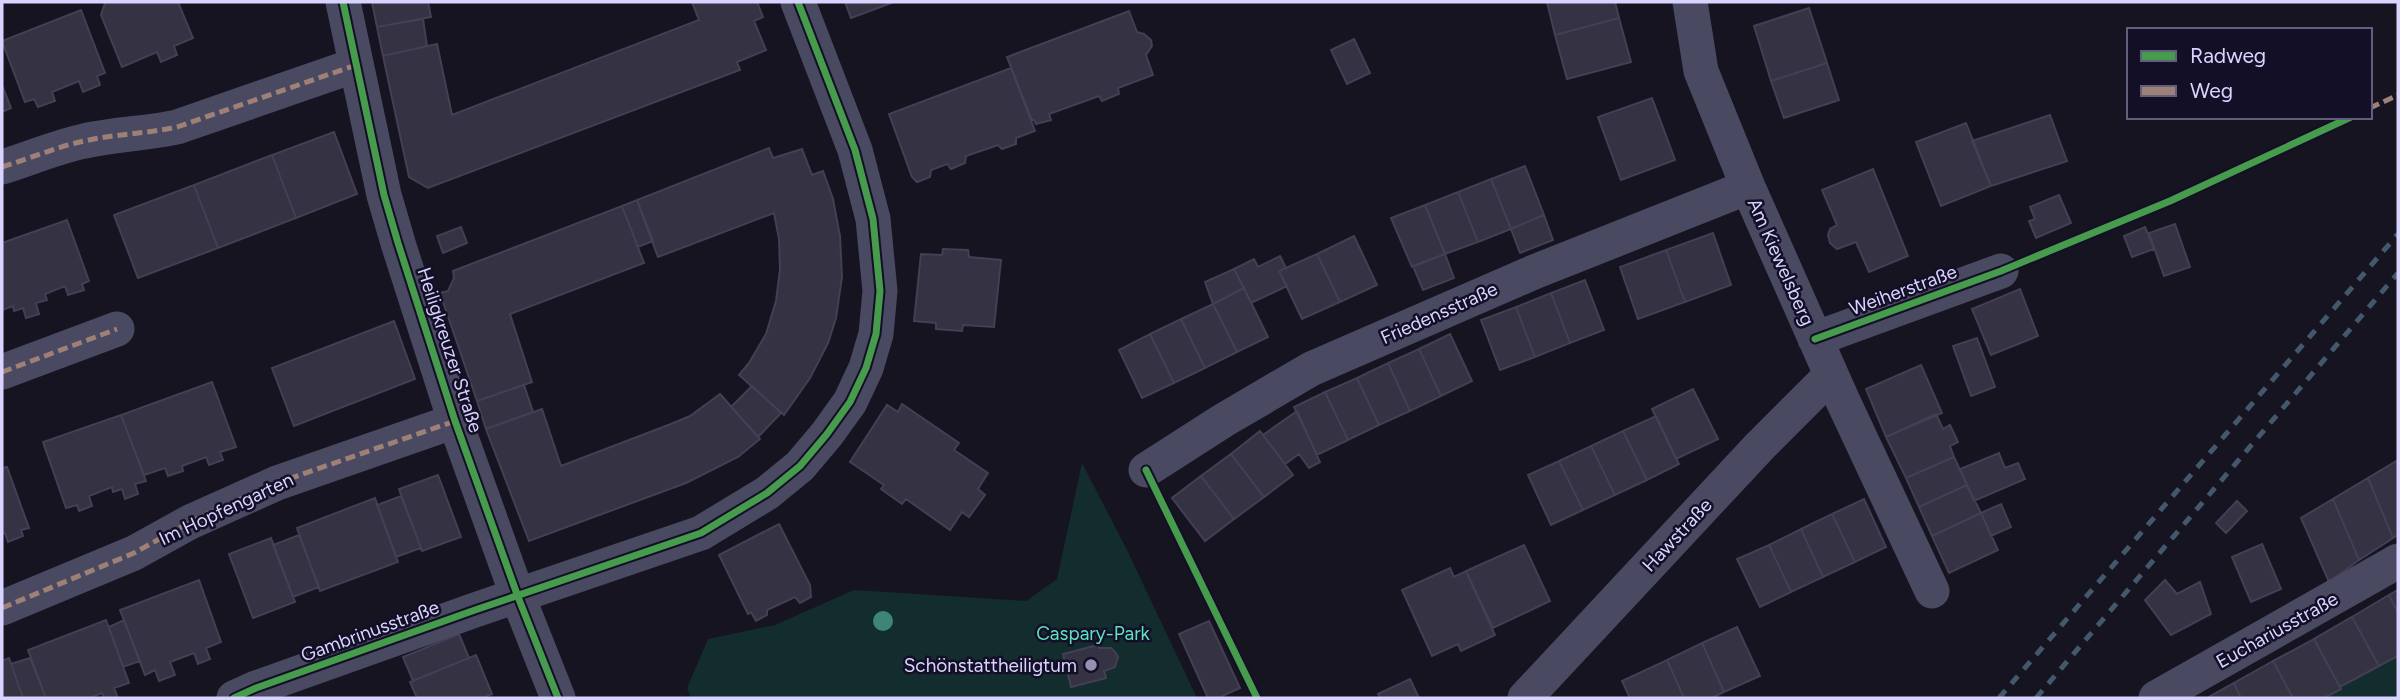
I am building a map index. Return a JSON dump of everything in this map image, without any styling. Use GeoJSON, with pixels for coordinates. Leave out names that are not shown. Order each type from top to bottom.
{"type":"FeatureCollection","features":[{"type":"Feature","properties":{"kind":"street","name":"Heiligkreuzer Straße"},"geometry":{"type":"LineString","coordinates":[[343,2],[384,195],[455,421],[518,597],[558,698]]}},
{"type":"Feature","properties":{"kind":"street","name":"Gambrinusstraße"},"geometry":{"type":"LineString","coordinates":[[234,698],[321,665],[701,533],[767,493],[800,467],[827,434],[850,402],[861,379],[876,334],[880,291],[873,219],[855,150],[798,2]]}},
{"type":"Feature","properties":{"kind":"street","name":"Am Kiewelsberg"},"geometry":{"type":"LineString","coordinates":[[1690,2],[1701,71],[1748,187],[1831,375],[1932,591]]}},
{"type":"Feature","properties":{"kind":"street"},"geometry":{"type":"LineString","coordinates":[[2,167],[79,142],[147,134],[177,127],[356,65]]}},
{"type":"Feature","properties":{"kind":"street","name":"Friedensstraße"},"geometry":{"type":"LineString","coordinates":[[1146,470],[1311,369],[1534,272],[1748,187]]}},
{"type":"Feature","properties":{"kind":"street","name":"Weiherstraße"},"geometry":{"type":"LineString","coordinates":[[1815,339],[2001,271]]}},
{"type":"Feature","properties":{"kind":"street"},"geometry":{"type":"LineString","coordinates":[[2,372],[117,329]]}},
{"type":"Feature","properties":{"kind":"street","name":"Hawstraße"},"geometry":{"type":"LineString","coordinates":[[1525,698],[1760,446],[1831,375]]}},
{"type":"Feature","properties":{"kind":"street","name":"Im Hopfengarten"},"geometry":{"type":"LineString","coordinates":[[2,608],[134,553],[190,522],[277,483],[455,421]]}},
{"type":"Feature","properties":{"kind":"street","name":"Euchariusstraße"},"geometry":{"type":"LineString","coordinates":[[2156,698],[2398,561]]}},
{"type":"Feature","properties":{"kind":"green space","name":"Caspary-Park"},"geometry":{"type":"Polygon","coordinates":[[[1082,463],[1127,550],[1197,698],[691,698],[687,688],[708,639],[775,625],[854,590],[1026,601],[1057,579],[1082,463]]]}},
{"type":"Feature","properties":{"kind":"green space"},"geometry":{"type":"Polygon","coordinates":[[[2398,656],[2398,698],[2324,698],[2341,689],[2340,687],[2398,656]]]}},
{"type":"Feature","properties":{"kind":"building"},"geometry":{"type":"Polygon","coordinates":[[[178,2],[193,38],[174,46],[177,55],[161,62],[157,52],[122,67],[101,15],[105,3],[178,2]]]}},
{"type":"Feature","properties":{"kind":"building"},"geometry":{"type":"Polygon","coordinates":[[[372,2],[428,2],[431,17],[377,27],[372,2]]]}},
{"type":"Feature","properties":{"kind":"building"},"geometry":{"type":"Polygon","coordinates":[[[692,2],[757,2],[763,17],[754,21],[766,50],[737,62],[740,70],[428,188],[409,177],[383,56],[437,44],[452,115],[699,20],[692,2]]]}},
{"type":"Feature","properties":{"kind":"building"},"geometry":{"type":"Polygon","coordinates":[[[845,2],[894,2],[851,18],[845,2]]]}},
{"type":"Feature","properties":{"kind":"building"},"geometry":{"type":"Polygon","coordinates":[[[1547,2],[1615,2],[1619,18],[1555,35],[1547,2]]]}},
{"type":"Feature","properties":{"kind":"building"},"geometry":{"type":"Polygon","coordinates":[[[1809,8],[1827,63],[1771,81],[1754,26],[1809,8]]]}},
{"type":"Feature","properties":{"kind":"building"},"geometry":{"type":"Polygon","coordinates":[[[81,10],[105,73],[97,76],[100,85],[83,92],[79,81],[52,92],[55,101],[38,107],[34,99],[25,102],[2,41],[81,10]]]}},
{"type":"Feature","properties":{"kind":"building"},"geometry":{"type":"Polygon","coordinates":[[[1129,11],[1137,32],[1151,40],[1152,46],[1146,55],[1153,75],[1118,88],[1119,94],[1102,101],[1099,96],[1049,114],[1051,120],[1036,124],[1007,57],[1129,11]]]}},
{"type":"Feature","properties":{"kind":"building"},"geometry":{"type":"Polygon","coordinates":[[[1619,18],[1631,62],[1567,79],[1555,35],[1619,18]]]}},
{"type":"Feature","properties":{"kind":"building"},"geometry":{"type":"Polygon","coordinates":[[[423,19],[427,46],[383,56],[377,27],[423,19]]]}},
{"type":"Feature","properties":{"kind":"building"},"geometry":{"type":"Polygon","coordinates":[[[1354,39],[1370,73],[1347,84],[1331,50],[1354,39]]]}},
{"type":"Feature","properties":{"kind":"building"},"geometry":{"type":"Polygon","coordinates":[[[1827,63],[1839,100],[1784,118],[1771,81],[1827,63]]]}},
{"type":"Feature","properties":{"kind":"building"},"geometry":{"type":"Polygon","coordinates":[[[1011,68],[1035,131],[1016,138],[1016,144],[1002,149],[998,145],[966,156],[965,163],[951,169],[947,164],[931,170],[930,177],[917,182],[912,177],[889,114],[1011,68]]]}},
{"type":"Feature","properties":{"kind":"building"},"geometry":{"type":"Polygon","coordinates":[[[2,85],[11,108],[2,112],[2,85]]]}},
{"type":"Feature","properties":{"kind":"building"},"geometry":{"type":"Polygon","coordinates":[[[1652,98],[1675,160],[1621,180],[1598,117],[1652,98]]]}},
{"type":"Feature","properties":{"kind":"building"},"geometry":{"type":"Polygon","coordinates":[[[2050,115],[2067,161],[1991,186],[1972,141],[2050,115]]]}},
{"type":"Feature","properties":{"kind":"building"},"geometry":{"type":"Polygon","coordinates":[[[1966,123],[1991,186],[1941,206],[1916,142],[1966,123]]]}},
{"type":"Feature","properties":{"kind":"building"},"geometry":{"type":"Polygon","coordinates":[[[334,132],[357,194],[296,218],[272,155],[334,132]]]}},
{"type":"Feature","properties":{"kind":"building"},"geometry":{"type":"Polygon","coordinates":[[[769,148],[773,158],[802,149],[812,175],[823,171],[833,199],[840,236],[842,277],[836,318],[828,343],[810,378],[784,415],[739,375],[766,334],[776,301],[780,269],[779,239],[774,213],[658,257],[637,200],[769,148]]]}},
{"type":"Feature","properties":{"kind":"building"},"geometry":{"type":"Polygon","coordinates":[[[272,155],[296,218],[218,248],[194,185],[272,155]]]}},
{"type":"Feature","properties":{"kind":"building"},"geometry":{"type":"Polygon","coordinates":[[[1525,166],[1544,215],[1511,229],[1491,179],[1525,166]]]}},
{"type":"Feature","properties":{"kind":"building"},"geometry":{"type":"Polygon","coordinates":[[[1873,169],[1908,256],[1869,272],[1856,242],[1837,249],[1830,243],[1830,229],[1837,225],[1822,190],[1873,169]]]}},
{"type":"Feature","properties":{"kind":"building"},"geometry":{"type":"Polygon","coordinates":[[[1491,179],[1511,229],[1478,242],[1458,192],[1491,179]]]}},
{"type":"Feature","properties":{"kind":"building"},"geometry":{"type":"Polygon","coordinates":[[[194,185],[218,248],[138,278],[114,215],[194,185]]]}},
{"type":"Feature","properties":{"kind":"building"},"geometry":{"type":"Polygon","coordinates":[[[1458,192],[1478,242],[1445,254],[1425,205],[1458,192]]]}},
{"type":"Feature","properties":{"kind":"building"},"geometry":{"type":"Polygon","coordinates":[[[2059,195],[2071,223],[2036,238],[2029,221],[2035,219],[2030,207],[2059,195]]]}},
{"type":"Feature","properties":{"kind":"building"},"geometry":{"type":"Polygon","coordinates":[[[637,200],[653,241],[638,247],[622,206],[637,200]]]}},
{"type":"Feature","properties":{"kind":"building"},"geometry":{"type":"Polygon","coordinates":[[[1425,205],[1445,254],[1412,267],[1391,218],[1425,205]]]}},
{"type":"Feature","properties":{"kind":"building"},"geometry":{"type":"Polygon","coordinates":[[[622,206],[644,263],[510,314],[532,382],[477,401],[440,293],[448,291],[454,278],[453,271],[622,206]]]}},
{"type":"Feature","properties":{"kind":"building"},"geometry":{"type":"Polygon","coordinates":[[[1544,215],[1553,240],[1520,253],[1511,229],[1544,215]]]}},
{"type":"Feature","properties":{"kind":"building"},"geometry":{"type":"Polygon","coordinates":[[[67,220],[89,281],[82,284],[84,290],[68,295],[65,286],[45,294],[47,300],[36,303],[39,314],[26,318],[23,308],[14,311],[13,306],[2,310],[2,243],[67,220]]]}},
{"type":"Feature","properties":{"kind":"building"},"geometry":{"type":"Polygon","coordinates":[[[2175,224],[2190,267],[2164,276],[2149,233],[2175,224]]]}},
{"type":"Feature","properties":{"kind":"building"},"geometry":{"type":"Polygon","coordinates":[[[461,227],[467,243],[443,253],[437,236],[461,227]]]}},
{"type":"Feature","properties":{"kind":"building"},"geometry":{"type":"Polygon","coordinates":[[[2145,227],[2154,249],[2132,257],[2124,236],[2145,227]]]}},
{"type":"Feature","properties":{"kind":"building"},"geometry":{"type":"Polygon","coordinates":[[[1713,233],[1731,285],[1685,302],[1666,250],[1713,233]]]}},
{"type":"Feature","properties":{"kind":"building"},"geometry":{"type":"Polygon","coordinates":[[[1354,236],[1377,285],[1340,302],[1317,254],[1354,236]]]}},
{"type":"Feature","properties":{"kind":"building"},"geometry":{"type":"Polygon","coordinates":[[[943,249],[968,250],[969,257],[1001,260],[994,327],[963,325],[962,331],[936,329],[936,323],[914,321],[921,254],[942,255],[943,249]]]}},
{"type":"Feature","properties":{"kind":"building"},"geometry":{"type":"Polygon","coordinates":[[[1666,250],[1685,302],[1638,319],[1620,267],[1666,250]]]}},
{"type":"Feature","properties":{"kind":"building"},"geometry":{"type":"Polygon","coordinates":[[[1317,254],[1340,302],[1302,319],[1279,271],[1317,254]]]}},
{"type":"Feature","properties":{"kind":"building"},"geometry":{"type":"Polygon","coordinates":[[[1445,254],[1454,278],[1423,290],[1413,266],[1445,254]]]}},
{"type":"Feature","properties":{"kind":"building"},"geometry":{"type":"Polygon","coordinates":[[[1280,256],[1286,268],[1279,271],[1287,286],[1251,303],[1234,269],[1254,259],[1258,267],[1280,256]]]}},
{"type":"Feature","properties":{"kind":"building"},"geometry":{"type":"Polygon","coordinates":[[[1234,269],[1244,288],[1213,304],[1205,282],[1234,269]]]}},
{"type":"Feature","properties":{"kind":"building"},"geometry":{"type":"Polygon","coordinates":[[[1585,280],[1604,330],[1570,343],[1551,293],[1585,280]]]}},
{"type":"Feature","properties":{"kind":"building"},"geometry":{"type":"Polygon","coordinates":[[[1244,288],[1268,337],[1237,352],[1213,304],[1244,288]]]}},
{"type":"Feature","properties":{"kind":"building"},"geometry":{"type":"Polygon","coordinates":[[[2020,289],[2038,336],[1991,355],[1972,309],[2020,289]]]}},
{"type":"Feature","properties":{"kind":"building"},"geometry":{"type":"Polygon","coordinates":[[[1551,293],[1570,343],[1535,357],[1516,307],[1551,293]]]}},
{"type":"Feature","properties":{"kind":"building"},"geometry":{"type":"Polygon","coordinates":[[[1213,304],[1237,352],[1205,368],[1181,319],[1213,304]]]}},
{"type":"Feature","properties":{"kind":"building"},"geometry":{"type":"Polygon","coordinates":[[[1516,307],[1535,357],[1500,370],[1481,320],[1516,307]]]}},
{"type":"Feature","properties":{"kind":"building"},"geometry":{"type":"Polygon","coordinates":[[[1181,319],[1205,368],[1174,383],[1150,334],[1181,319]]]}},
{"type":"Feature","properties":{"kind":"building"},"geometry":{"type":"Polygon","coordinates":[[[394,321],[415,379],[294,426],[272,368],[394,321]]]}},
{"type":"Feature","properties":{"kind":"building"},"geometry":{"type":"Polygon","coordinates":[[[1150,334],[1174,383],[1142,398],[1119,350],[1150,334]]]}},
{"type":"Feature","properties":{"kind":"building"},"geometry":{"type":"Polygon","coordinates":[[[1450,334],[1472,381],[1441,396],[1419,349],[1450,334]]]}},
{"type":"Feature","properties":{"kind":"building"},"geometry":{"type":"Polygon","coordinates":[[[1977,338],[1995,387],[1971,396],[1953,346],[1977,338]]]}},
{"type":"Feature","properties":{"kind":"building"},"geometry":{"type":"Polygon","coordinates":[[[1419,349],[1441,396],[1410,411],[1388,363],[1419,349]]]}},
{"type":"Feature","properties":{"kind":"building"},"geometry":{"type":"Polygon","coordinates":[[[1388,363],[1410,411],[1379,425],[1357,378],[1388,363]]]}},
{"type":"Feature","properties":{"kind":"building"},"geometry":{"type":"Polygon","coordinates":[[[1921,365],[1942,413],[1886,437],[1866,389],[1921,365]]]}},
{"type":"Feature","properties":{"kind":"building"},"geometry":{"type":"Polygon","coordinates":[[[1357,378],[1379,425],[1348,440],[1325,392],[1357,378]]]}},
{"type":"Feature","properties":{"kind":"building"},"geometry":{"type":"Polygon","coordinates":[[[212,382],[236,447],[220,452],[223,460],[209,465],[206,457],[182,466],[183,471],[168,476],[165,468],[144,475],[121,415],[212,382]]]}},
{"type":"Feature","properties":{"kind":"building"},"geometry":{"type":"Polygon","coordinates":[[[524,385],[533,412],[486,429],[477,401],[524,385]]]}},
{"type":"Feature","properties":{"kind":"building"},"geometry":{"type":"Polygon","coordinates":[[[752,386],[781,413],[758,437],[731,407],[752,386]]]}},
{"type":"Feature","properties":{"kind":"building"},"geometry":{"type":"Polygon","coordinates":[[[1693,389],[1718,439],[1676,459],[1652,409],[1693,389]]]}},
{"type":"Feature","properties":{"kind":"building"},"geometry":{"type":"Polygon","coordinates":[[[1325,392],[1348,440],[1317,455],[1294,407],[1325,392]]]}},
{"type":"Feature","properties":{"kind":"building"},"geometry":{"type":"Polygon","coordinates":[[[720,394],[760,439],[738,457],[686,483],[529,541],[486,429],[542,409],[561,466],[690,416],[720,394]]]}},
{"type":"Feature","properties":{"kind":"building"},"geometry":{"type":"Polygon","coordinates":[[[902,404],[959,443],[954,450],[988,473],[978,489],[985,495],[969,517],[962,512],[950,530],[906,499],[902,504],[881,489],[884,485],[850,462],[887,405],[898,412],[902,404]]]}},
{"type":"Feature","properties":{"kind":"building"},"geometry":{"type":"Polygon","coordinates":[[[1297,411],[1320,462],[1309,468],[1299,454],[1285,464],[1263,435],[1297,411]]]}},
{"type":"Feature","properties":{"kind":"building"},"geometry":{"type":"Polygon","coordinates":[[[1936,414],[1943,429],[1950,425],[1958,442],[1950,446],[1954,457],[1906,478],[1886,437],[1936,414]]]}},
{"type":"Feature","properties":{"kind":"building"},"geometry":{"type":"Polygon","coordinates":[[[121,415],[146,481],[135,484],[138,494],[125,499],[122,489],[113,492],[112,487],[89,496],[92,506],[79,511],[77,505],[66,508],[43,442],[121,415]]]}},
{"type":"Feature","properties":{"kind":"building"},"geometry":{"type":"Polygon","coordinates":[[[1656,416],[1679,464],[1647,480],[1623,431],[1656,416]]]}},
{"type":"Feature","properties":{"kind":"building"},"geometry":{"type":"Polygon","coordinates":[[[1260,431],[1293,475],[1264,497],[1231,454],[1260,431]]]}},
{"type":"Feature","properties":{"kind":"building"},"geometry":{"type":"Polygon","coordinates":[[[1623,431],[1647,480],[1615,495],[1591,446],[1623,431]]]}},
{"type":"Feature","properties":{"kind":"building"},"geometry":{"type":"Polygon","coordinates":[[[1591,446],[1615,495],[1583,510],[1559,461],[1591,446]]]}},
{"type":"Feature","properties":{"kind":"building"},"geometry":{"type":"Polygon","coordinates":[[[1999,453],[2005,468],[2018,463],[2025,479],[1974,501],[1960,469],[1999,453]]]}},
{"type":"Feature","properties":{"kind":"building"},"geometry":{"type":"Polygon","coordinates":[[[1231,454],[1264,497],[1234,519],[1201,476],[1231,454]]]}},
{"type":"Feature","properties":{"kind":"building"},"geometry":{"type":"Polygon","coordinates":[[[1954,457],[1967,485],[1919,507],[1906,478],[1954,457]]]}},
{"type":"Feature","properties":{"kind":"building"},"geometry":{"type":"Polygon","coordinates":[[[2398,460],[2398,535],[2393,538],[2368,478],[2398,460]]]}},
{"type":"Feature","properties":{"kind":"building"},"geometry":{"type":"Polygon","coordinates":[[[1559,461],[1583,510],[1551,525],[1528,475],[1559,461]]]}},
{"type":"Feature","properties":{"kind":"building"},"geometry":{"type":"Polygon","coordinates":[[[7,467],[29,528],[21,530],[23,536],[8,542],[5,533],[2,534],[2,468],[7,467]]]}},
{"type":"Feature","properties":{"kind":"building"},"geometry":{"type":"Polygon","coordinates":[[[438,475],[461,537],[422,551],[399,489],[438,475]]]}},
{"type":"Feature","properties":{"kind":"building"},"geometry":{"type":"Polygon","coordinates":[[[1201,476],[1234,519],[1205,541],[1172,498],[1201,476]]]}},
{"type":"Feature","properties":{"kind":"building"},"geometry":{"type":"Polygon","coordinates":[[[2368,478],[2393,538],[2359,560],[2333,499],[2368,478]]]}},
{"type":"Feature","properties":{"kind":"building"},"geometry":{"type":"Polygon","coordinates":[[[1967,485],[1981,513],[1932,536],[1919,507],[1967,485]]]}},
{"type":"Feature","properties":{"kind":"building"},"geometry":{"type":"Polygon","coordinates":[[[401,496],[421,548],[396,557],[377,505],[401,496]]]}},
{"type":"Feature","properties":{"kind":"building"},"geometry":{"type":"Polygon","coordinates":[[[375,498],[398,562],[320,591],[297,528],[375,498]]]}},
{"type":"Feature","properties":{"kind":"building"},"geometry":{"type":"Polygon","coordinates":[[[1864,499],[1886,547],[1855,562],[1832,514],[1864,499]]]}},
{"type":"Feature","properties":{"kind":"building"},"geometry":{"type":"Polygon","coordinates":[[[2333,499],[2359,560],[2329,582],[2301,518],[2333,499]]]}},
{"type":"Feature","properties":{"kind":"building"},"geometry":{"type":"Polygon","coordinates":[[[2237,501],[2247,511],[2226,533],[2216,523],[2237,501]]]}},
{"type":"Feature","properties":{"kind":"building"},"geometry":{"type":"Polygon","coordinates":[[[2001,504],[2011,527],[1991,536],[1981,513],[2001,504]]]}},
{"type":"Feature","properties":{"kind":"building"},"geometry":{"type":"Polygon","coordinates":[[[1981,513],[1998,550],[1949,573],[1932,536],[1981,513]]]}},
{"type":"Feature","properties":{"kind":"building"},"geometry":{"type":"Polygon","coordinates":[[[1832,514],[1855,562],[1823,577],[1801,529],[1832,514]]]}},
{"type":"Feature","properties":{"kind":"building"},"geometry":{"type":"Polygon","coordinates":[[[779,524],[810,585],[811,597],[800,603],[795,597],[767,610],[767,615],[756,621],[751,612],[748,614],[719,555],[779,524]]]}},
{"type":"Feature","properties":{"kind":"building"},"geometry":{"type":"Polygon","coordinates":[[[1801,529],[1823,577],[1791,592],[1769,545],[1801,529]]]}},
{"type":"Feature","properties":{"kind":"building"},"geometry":{"type":"Polygon","coordinates":[[[299,535],[319,587],[293,597],[273,545],[299,535]]]}},
{"type":"Feature","properties":{"kind":"building"},"geometry":{"type":"Polygon","coordinates":[[[271,538],[295,602],[253,618],[229,554],[271,538]]]}},
{"type":"Feature","properties":{"kind":"building"},"geometry":{"type":"Polygon","coordinates":[[[2262,544],[2281,589],[2251,602],[2232,557],[2262,544]]]}},
{"type":"Feature","properties":{"kind":"building"},"geometry":{"type":"Polygon","coordinates":[[[1524,545],[1550,601],[1493,628],[1466,571],[1524,545]]]}},
{"type":"Feature","properties":{"kind":"building"},"geometry":{"type":"Polygon","coordinates":[[[1769,545],[1791,592],[1760,607],[1737,559],[1769,545]]]}},
{"type":"Feature","properties":{"kind":"building"},"geometry":{"type":"Polygon","coordinates":[[[1450,568],[1454,577],[1466,571],[1495,635],[1461,651],[1458,644],[1432,656],[1402,590],[1450,568]]]}},
{"type":"Feature","properties":{"kind":"building"},"geometry":{"type":"Polygon","coordinates":[[[199,580],[221,642],[206,648],[210,659],[198,664],[194,653],[170,662],[175,675],[159,681],[155,670],[145,675],[120,610],[199,580]]]}},
{"type":"Feature","properties":{"kind":"building"},"geometry":{"type":"Polygon","coordinates":[[[2165,580],[2177,594],[2200,582],[2211,614],[2171,635],[2145,600],[2165,580]]]}},
{"type":"Feature","properties":{"kind":"building"},"geometry":{"type":"Polygon","coordinates":[[[2398,590],[2398,613],[2389,595],[2398,590]]]}},
{"type":"Feature","properties":{"kind":"building"},"geometry":{"type":"Polygon","coordinates":[[[2389,595],[2398,613],[2398,656],[2379,666],[2352,617],[2389,595]]]}},
{"type":"Feature","properties":{"kind":"building"},"geometry":{"type":"Polygon","coordinates":[[[2352,617],[2379,666],[2340,687],[2314,639],[2352,617]]]}},
{"type":"Feature","properties":{"kind":"building"},"geometry":{"type":"Polygon","coordinates":[[[106,620],[129,683],[114,688],[118,698],[104,698],[102,693],[89,698],[46,698],[28,650],[106,620]]]}},
{"type":"Feature","properties":{"kind":"building"},"geometry":{"type":"Polygon","coordinates":[[[124,620],[140,661],[123,667],[109,627],[124,620]]]}},
{"type":"Feature","properties":{"kind":"building"},"geometry":{"type":"Polygon","coordinates":[[[1209,621],[1240,688],[1218,698],[1208,698],[1179,634],[1209,621]]]}},
{"type":"Feature","properties":{"kind":"building"},"geometry":{"type":"Polygon","coordinates":[[[1737,627],[1760,676],[1724,692],[1702,643],[1737,627]]]}},
{"type":"Feature","properties":{"kind":"building"},"geometry":{"type":"Polygon","coordinates":[[[459,634],[469,658],[413,681],[403,657],[459,634]]]}},
{"type":"Feature","properties":{"kind":"building"},"geometry":{"type":"Polygon","coordinates":[[[2314,639],[2341,689],[2324,698],[2293,698],[2273,661],[2314,639]]]}},
{"type":"Feature","properties":{"kind":"building"},"geometry":{"type":"Polygon","coordinates":[[[1702,643],[1724,692],[1712,698],[1684,698],[1667,660],[1702,643]]]}},
{"type":"Feature","properties":{"kind":"building","name":"Schönstattheiligtum"},"geometry":{"type":"Polygon","coordinates":[[[1098,645],[1099,648],[1111,648],[1115,652],[1118,657],[1115,667],[1104,671],[1106,678],[1071,687],[1063,654],[1098,645]]]}},
{"type":"Feature","properties":{"kind":"building"},"geometry":{"type":"Polygon","coordinates":[[[476,655],[492,694],[483,698],[417,698],[410,682],[476,655]]]}},
{"type":"Feature","properties":{"kind":"building"},"geometry":{"type":"Polygon","coordinates":[[[9,658],[23,698],[2,698],[2,661],[9,658]]]}},
{"type":"Feature","properties":{"kind":"building"},"geometry":{"type":"Polygon","coordinates":[[[30,658],[46,698],[23,698],[11,664],[30,658]]]}},
{"type":"Feature","properties":{"kind":"building"},"geometry":{"type":"Polygon","coordinates":[[[1667,660],[1684,698],[1630,698],[1622,681],[1667,660]]]}},
{"type":"Feature","properties":{"kind":"building"},"geometry":{"type":"Polygon","coordinates":[[[2273,661],[2293,698],[2241,698],[2234,683],[2273,661]]]}},
{"type":"Feature","properties":{"kind":"building"},"geometry":{"type":"Polygon","coordinates":[[[1410,679],[1419,698],[1381,698],[1378,694],[1410,679]]]}},
{"type":"Feature","properties":{"kind":"building"},"geometry":{"type":"Polygon","coordinates":[[[2234,683],[2241,698],[2207,698],[2234,683]]]}},
{"type":"Feature","properties":{"kind":"railway"},"geometry":{"type":"LineString","coordinates":[[1999,698],[2398,234]]}},
{"type":"Feature","properties":{"kind":"railway"},"geometry":{"type":"LineString","coordinates":[[2036,698],[2398,273]]}},
{"type":"Feature","properties":{"kind":"marked path"},"geometry":{"type":"LineString","coordinates":[[2,167],[80,142],[177,127],[356,65]]}},
{"type":"Feature","properties":{"kind":"marked path"},"geometry":{"type":"LineString","coordinates":[[2372,107],[2398,95]]}},
{"type":"Feature","properties":{"kind":"marked path"},"geometry":{"type":"LineString","coordinates":[[2,372],[117,329]]}},
{"type":"Feature","properties":{"kind":"marked path"},"geometry":{"type":"LineString","coordinates":[[2,608],[134,553],[190,522],[277,483],[455,421]]}},
{"type":"Feature","properties":{"kind":"cycle path"},"geometry":{"type":"LineString","coordinates":[[343,2],[384,195],[398,243],[455,421],[518,597],[558,698]]}},
{"type":"Feature","properties":{"kind":"cycle path"},"geometry":{"type":"LineString","coordinates":[[234,698],[475,610],[701,533],[767,493],[800,466],[827,434],[850,402],[866,368],[876,334],[880,291],[873,219],[855,150],[798,2]]}},
{"type":"Feature","properties":{"kind":"cycle path"},"geometry":{"type":"LineString","coordinates":[[1815,339],[2001,271],[2170,201],[2347,119]]}},
{"type":"Feature","properties":{"kind":"cycle path"},"geometry":{"type":"LineString","coordinates":[[1146,470],[1257,698]]}},
{"type":"Feature","properties":{"kind":"place","name":"Schönstattheiligtum"},"geometry":{"type":"Point","coordinates":[1091,665]}}]}
